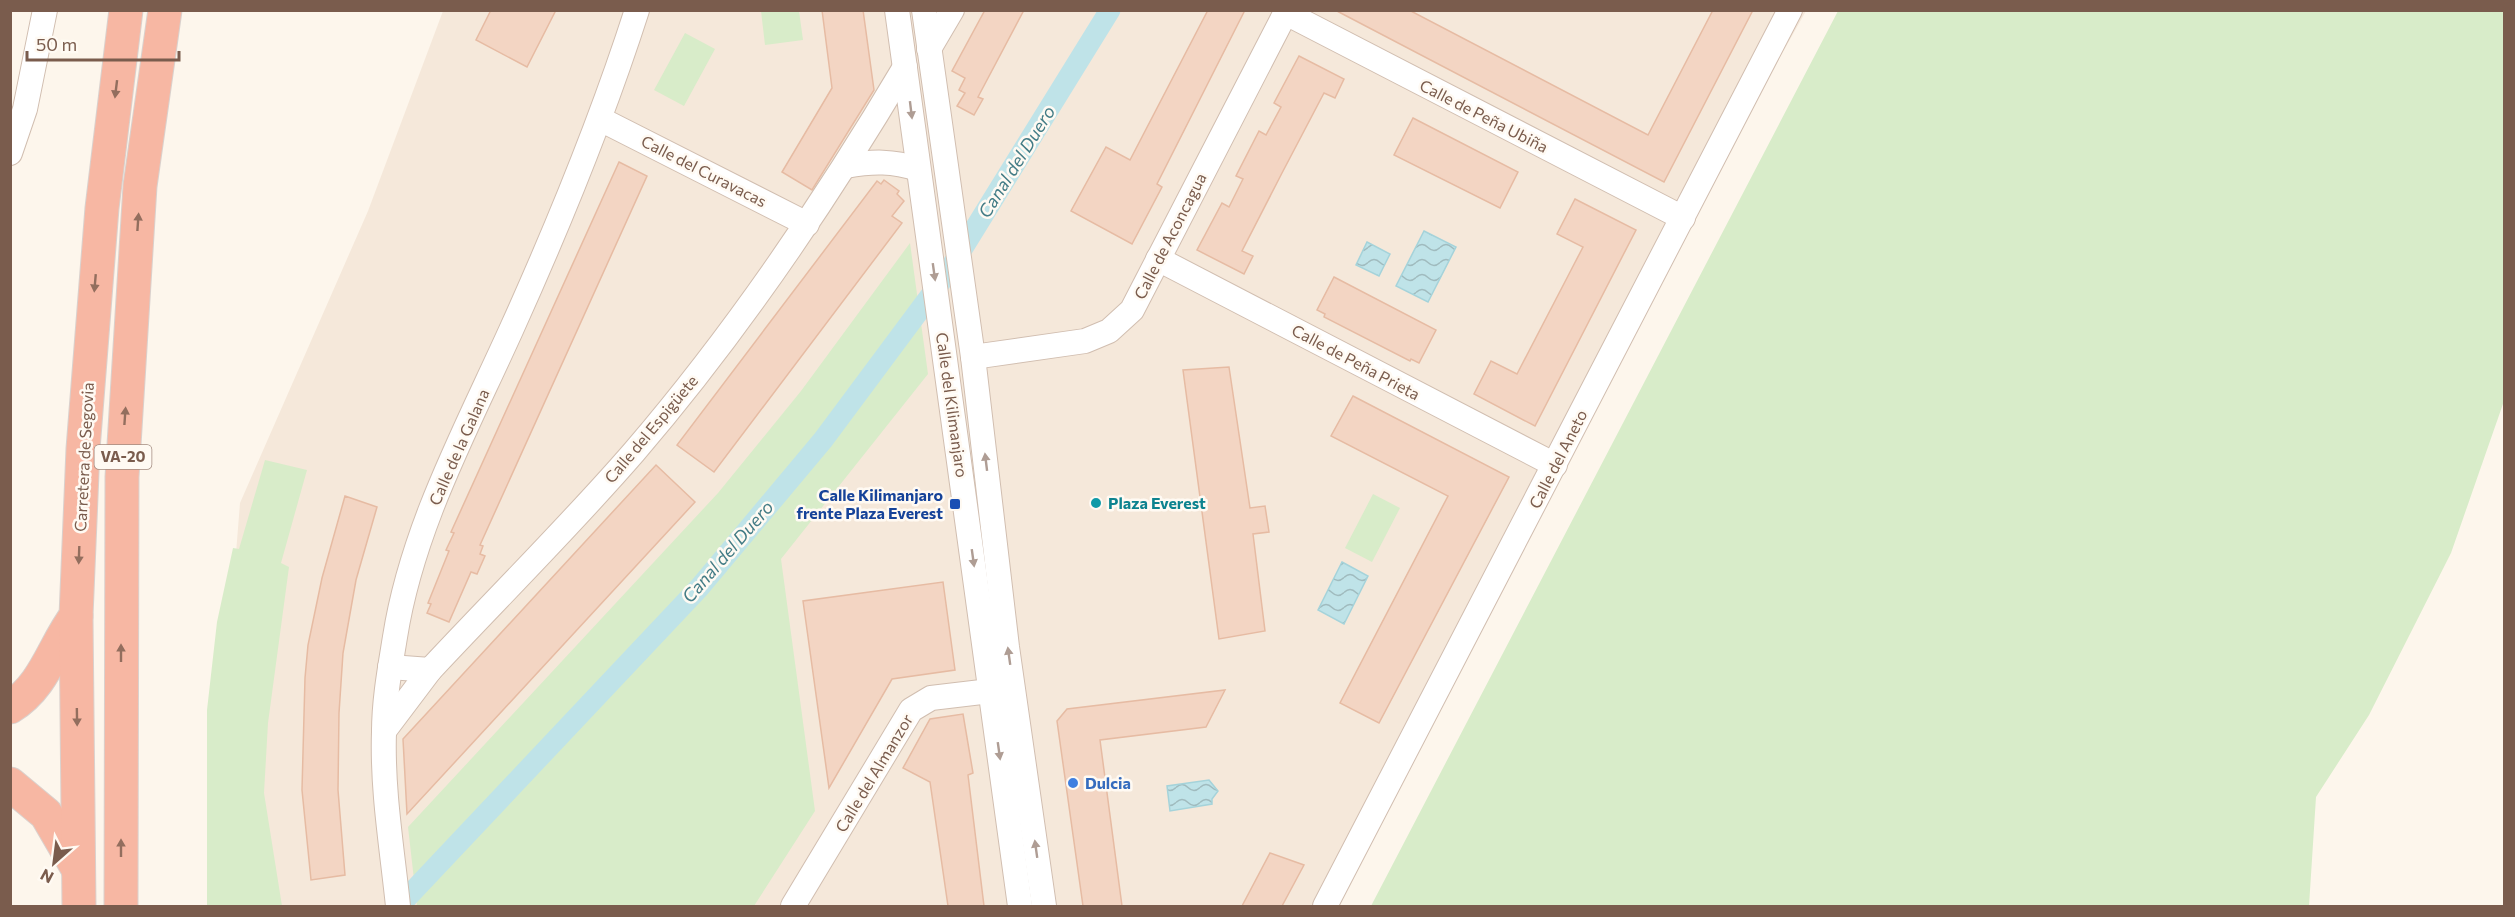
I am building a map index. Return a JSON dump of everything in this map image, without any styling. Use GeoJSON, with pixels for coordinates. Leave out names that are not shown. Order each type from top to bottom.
{"type":"FeatureCollection","features":[{"type":"Feature","properties":{"kind":"highway","name":"Carretera de Segovia"},"geometry":{"type":"LineString","coordinates":[[79,906],[76,616],[88,370],[102,208],[126,10]]}},
{"type":"Feature","properties":{"kind":"highway","name":"VA-20"},"geometry":{"type":"LineString","coordinates":[[121,906],[122,477],[140,186],[165,10]]}},
{"type":"Feature","properties":{"kind":"highway"},"geometry":{"type":"LineString","coordinates":[[10,707],[19,702],[46,671],[62,635],[76,616]]}},
{"type":"Feature","properties":{"kind":"highway"},"geometry":{"type":"LineString","coordinates":[[10,784],[45,814],[79,871]]}},
{"type":"Feature","properties":{"kind":"street"},"geometry":{"type":"LineString","coordinates":[[10,153],[25,109],[45,10]]}},
{"type":"Feature","properties":{"kind":"street","name":"Calle de la Galana"},"geometry":{"type":"LineString","coordinates":[[398,906],[386,807],[384,731],[390,668],[404,590],[432,505],[539,269],[600,119],[637,10]]}},
{"type":"Feature","properties":{"kind":"street","name":"Calle del Kilimanjaro"},"geometry":{"type":"LineString","coordinates":[[897,10],[918,169],[928,221],[1020,906]]}},
{"type":"Feature","properties":{"kind":"street","name":"Calle del Kilimanjaro"},"geometry":{"type":"LineString","coordinates":[[924,10],[974,357],[1007,647],[1044,906]]}},
{"type":"Feature","properties":{"kind":"street"},"geometry":{"type":"LineString","coordinates":[[929,49],[952,10]]}},
{"type":"Feature","properties":{"kind":"street","name":"Calle del Aneto"},"geometry":{"type":"LineString","coordinates":[[1325,906],[1790,10]]}},
{"type":"Feature","properties":{"kind":"street","name":"Calle de Peña Ubiña"},"geometry":{"type":"LineString","coordinates":[[1286,12],[1683,218]]}},
{"type":"Feature","properties":{"kind":"street","name":"Calle de Aconcagua"},"geometry":{"type":"LineString","coordinates":[[974,357],[1085,341],[1109,331],[1132,310],[1286,12]]}},
{"type":"Feature","properties":{"kind":"street","name":"Calle del Espigüete"},"geometry":{"type":"LineString","coordinates":[[384,731],[430,670],[634,452],[700,371],[807,225],[846,166],[905,67]]}},
{"type":"Feature","properties":{"kind":"street","name":"Calle del Curavacas"},"geometry":{"type":"LineString","coordinates":[[600,119],[807,225]]}},
{"type":"Feature","properties":{"kind":"street"},"geometry":{"type":"LineString","coordinates":[[846,166],[871,161],[897,163],[918,169]]}},
{"type":"Feature","properties":{"kind":"street","name":"Calle de Peña Prieta"},"geometry":{"type":"LineString","coordinates":[[1158,259],[1555,465]]}},
{"type":"Feature","properties":{"kind":"street"},"geometry":{"type":"LineString","coordinates":[[390,668],[430,670]]}},
{"type":"Feature","properties":{"kind":"street","name":"Calle del Almanzor"},"geometry":{"type":"LineString","coordinates":[[793,906],[911,710],[931,698],[990,691]]}},
{"type":"Feature","properties":{"kind":"shaded area"},"geometry":{"type":"Polygon","coordinates":[[[443,11],[1806,11],[1550,465],[1321,906],[208,906],[240,503],[368,211],[443,11]]]}},
{"type":"Feature","properties":{"kind":"green space"},"geometry":{"type":"Polygon","coordinates":[[[761,11],[799,11],[803,40],[765,45],[761,11]]]}},
{"type":"Feature","properties":{"kind":"green space"},"geometry":{"type":"Polygon","coordinates":[[[1838,11],[2504,11],[2504,401],[2451,553],[2369,715],[2316,797],[2309,906],[1371,906],[1838,11]]]}},
{"type":"Feature","properties":{"kind":"green space"},"geometry":{"type":"Polygon","coordinates":[[[685,33],[715,49],[684,106],[654,90],[685,33]]]}},
{"type":"Feature","properties":{"kind":"green space"},"geometry":{"type":"Polygon","coordinates":[[[910,243],[928,374],[781,559],[815,811],[754,906],[417,906],[408,827],[718,493],[801,391],[910,243]]]}},
{"type":"Feature","properties":{"kind":"green space"},"geometry":{"type":"Polygon","coordinates":[[[265,460],[307,470],[281,563],[289,567],[268,723],[264,793],[282,906],[207,906],[207,710],[217,622],[233,548],[239,549],[265,460]]]}},
{"type":"Feature","properties":{"kind":"green space"},"geometry":{"type":"Polygon","coordinates":[[[1373,494],[1400,508],[1372,562],[1345,548],[1373,494]]]}},
{"type":"Feature","properties":{"kind":"water"},"geometry":{"type":"Polygon","coordinates":[[[1424,231],[1456,247],[1428,302],[1396,286],[1424,231]]]}},
{"type":"Feature","properties":{"kind":"water"},"geometry":{"type":"Polygon","coordinates":[[[1367,242],[1390,254],[1379,276],[1356,265],[1367,242]]]}},
{"type":"Feature","properties":{"kind":"water"},"geometry":{"type":"Polygon","coordinates":[[[1342,562],[1368,576],[1344,624],[1318,610],[1342,562]]]}},
{"type":"Feature","properties":{"kind":"water"},"geometry":{"type":"Polygon","coordinates":[[[1209,780],[1218,791],[1212,799],[1212,804],[1170,811],[1167,786],[1209,780]]]}},
{"type":"Feature","properties":{"kind":"building"},"geometry":{"type":"Polygon","coordinates":[[[491,10],[556,10],[527,67],[476,40],[491,10]]]}},
{"type":"Feature","properties":{"kind":"building"},"geometry":{"type":"Polygon","coordinates":[[[822,10],[863,10],[874,90],[812,190],[782,172],[832,88],[822,10]]]}},
{"type":"Feature","properties":{"kind":"building"},"geometry":{"type":"Polygon","coordinates":[[[985,10],[1024,10],[978,97],[983,99],[974,115],[957,106],[965,93],[959,90],[965,78],[952,71],[985,10]]]}},
{"type":"Feature","properties":{"kind":"building"},"geometry":{"type":"Polygon","coordinates":[[[1208,10],[1245,10],[1157,184],[1162,187],[1132,244],[1071,211],[1106,147],[1130,160],[1208,10]]]}},
{"type":"Feature","properties":{"kind":"building"},"geometry":{"type":"Polygon","coordinates":[[[1335,10],[1409,10],[1648,135],[1713,10],[1753,10],[1664,182],[1335,10]]]}},
{"type":"Feature","properties":{"kind":"building"},"geometry":{"type":"Polygon","coordinates":[[[1299,56],[1344,79],[1335,98],[1324,93],[1242,251],[1253,256],[1244,274],[1197,250],[1222,203],[1229,207],[1243,179],[1236,176],[1259,131],[1266,135],[1281,107],[1274,103],[1299,56]]]}},
{"type":"Feature","properties":{"kind":"building"},"geometry":{"type":"Polygon","coordinates":[[[1413,118],[1518,172],[1500,208],[1394,155],[1413,118]]]}},
{"type":"Feature","properties":{"kind":"building"},"geometry":{"type":"Polygon","coordinates":[[[619,162],[647,176],[480,545],[483,546],[480,554],[485,556],[477,574],[471,572],[449,622],[427,613],[431,604],[428,603],[449,551],[446,550],[454,533],[451,532],[619,162]]]}},
{"type":"Feature","properties":{"kind":"building"},"geometry":{"type":"Polygon","coordinates":[[[884,180],[899,191],[897,194],[904,201],[892,216],[902,223],[714,472],[677,445],[877,181],[881,184],[884,180]]]}},
{"type":"Feature","properties":{"kind":"building"},"geometry":{"type":"Polygon","coordinates":[[[1575,199],[1636,230],[1535,426],[1474,394],[1491,361],[1517,374],[1583,247],[1557,234],[1575,199]]]}},
{"type":"Feature","properties":{"kind":"building"},"geometry":{"type":"Polygon","coordinates":[[[1334,277],[1436,330],[1419,363],[1411,359],[1410,361],[1324,317],[1325,314],[1317,310],[1334,277]]]}},
{"type":"Feature","properties":{"kind":"building"},"geometry":{"type":"Polygon","coordinates":[[[1229,367],[1250,508],[1265,506],[1269,532],[1253,534],[1265,631],[1219,639],[1183,370],[1229,367]]]}},
{"type":"Feature","properties":{"kind":"building"},"geometry":{"type":"Polygon","coordinates":[[[1353,396],[1509,477],[1379,723],[1340,703],[1448,496],[1331,436],[1353,396]]]}},
{"type":"Feature","properties":{"kind":"building"},"geometry":{"type":"Polygon","coordinates":[[[656,465],[695,502],[407,814],[403,739],[656,465]]]}},
{"type":"Feature","properties":{"kind":"building"},"geometry":{"type":"Polygon","coordinates":[[[345,496],[377,507],[356,580],[343,653],[339,713],[338,790],[345,875],[311,880],[302,790],[305,678],[308,645],[322,578],[345,496]]]}},
{"type":"Feature","properties":{"kind":"building"},"geometry":{"type":"Polygon","coordinates":[[[943,582],[955,670],[892,679],[829,788],[803,601],[943,582]]]}},
{"type":"Feature","properties":{"kind":"building"},"geometry":{"type":"Polygon","coordinates":[[[1225,690],[1206,727],[1100,740],[1122,906],[1083,906],[1057,721],[1067,709],[1225,690]]]}},
{"type":"Feature","properties":{"kind":"building"},"geometry":{"type":"Polygon","coordinates":[[[963,714],[973,773],[968,775],[984,906],[948,906],[930,782],[903,768],[930,719],[963,714]]]}},
{"type":"Feature","properties":{"kind":"building"},"geometry":{"type":"Polygon","coordinates":[[[1270,853],[1304,865],[1282,906],[1242,906],[1270,853]]]}},
{"type":"Feature","properties":{"kind":"waterway","name":"Canal del Duero"},"geometry":{"type":"LineString","coordinates":[[399,906],[699,588],[823,440],[948,272],[1110,10]]}},
{"type":"Feature","properties":{"kind":"place","name":"Plaza Everest"},"geometry":{"type":"Point","coordinates":[1096,503]}},
{"type":"Feature","properties":{"kind":"place","name":"Calle Kilimanjaro frente Plaza Everest"},"geometry":{"type":"Point","coordinates":[955,504]}},
{"type":"Feature","properties":{"kind":"place","name":"Dulcia"},"geometry":{"type":"Point","coordinates":[1073,783]}}]}
